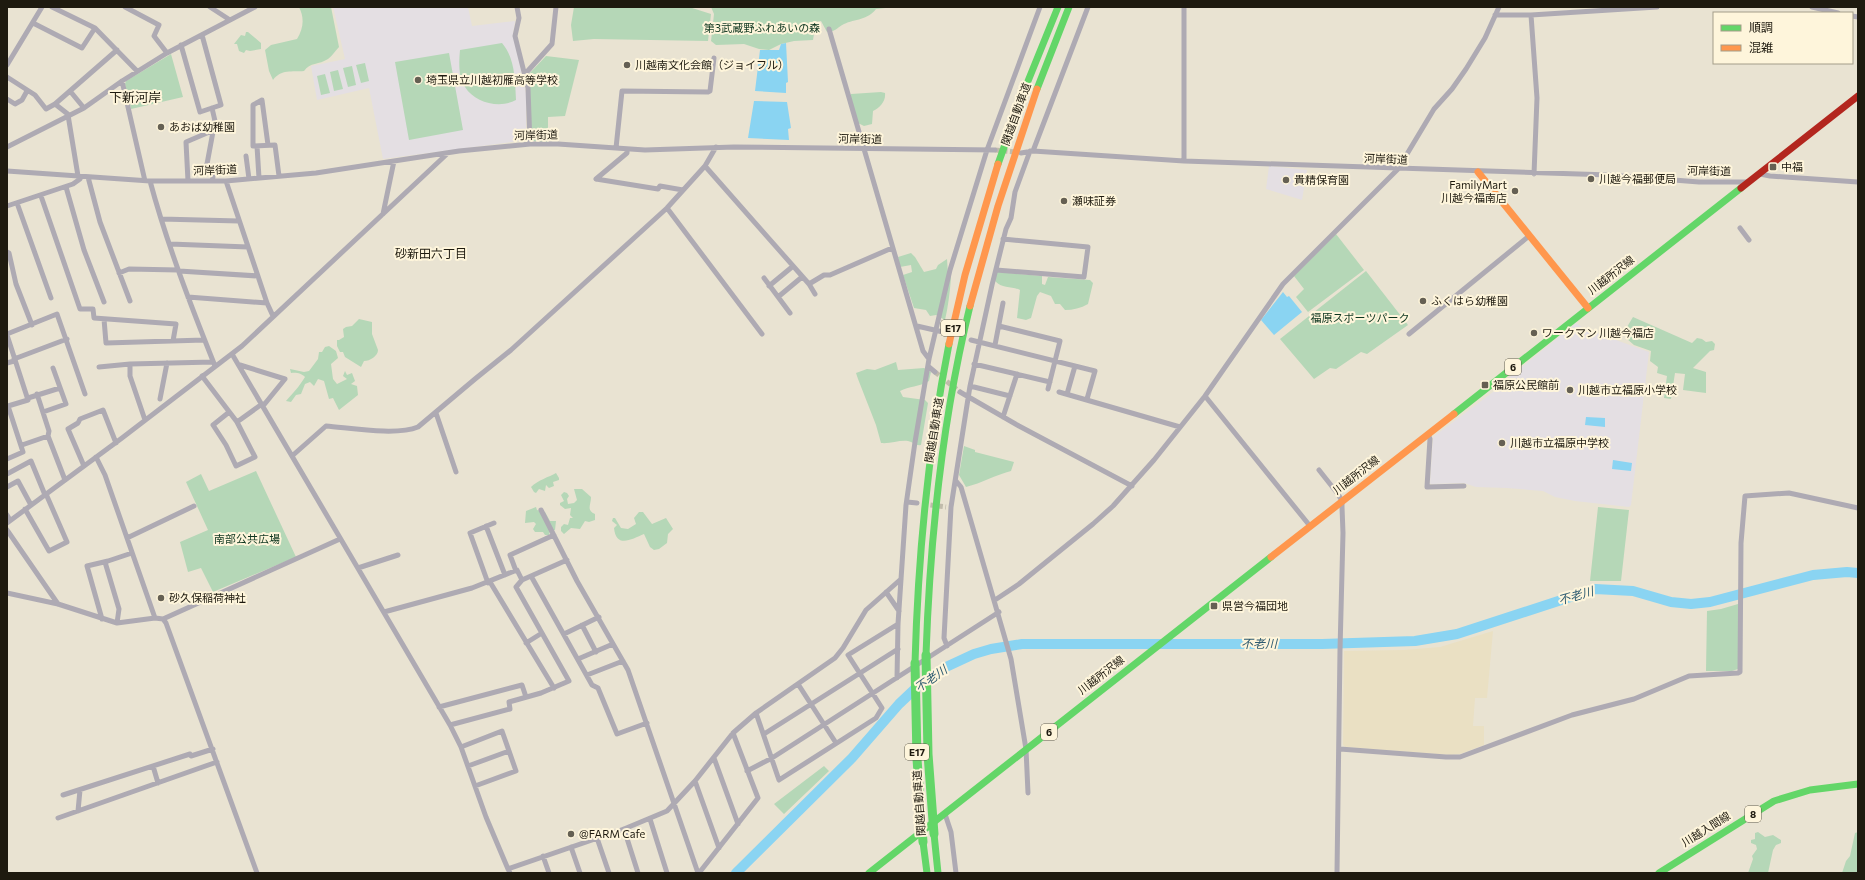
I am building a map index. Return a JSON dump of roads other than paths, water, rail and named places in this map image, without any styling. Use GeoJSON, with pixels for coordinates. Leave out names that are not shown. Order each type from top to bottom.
{"type":"FeatureCollection","features":[{"type":"Feature","properties":{"kind":"main road","name":"関越自動車道"},"geometry":{"type":"LineString","coordinates":[[927,873],[917,766],[915,662],[917,598],[926,482],[948,348],[968,266],[994,177],[1009,133],[1058,7]]}},
{"type":"Feature","properties":{"kind":"main road","name":"関越自動車道"},"geometry":{"type":"LineString","coordinates":[[938,873],[928,754],[926,655],[931,548],[938,481],[948,412],[960,350],[992,224],[1020,137],[1069,7]]}},
{"type":"Feature","properties":{"kind":"main road","name":"川越所沢線"},"geometry":{"type":"LineString","coordinates":[[869,873],[1858,96]]}},
{"type":"Feature","properties":{"kind":"main road"},"geometry":{"type":"LineString","coordinates":[[1478,172],[1588,308]]}},
{"type":"Feature","properties":{"kind":"main road","name":"川越入間線"},"geometry":{"type":"LineString","coordinates":[[1659,873],[1774,801],[1810,790],[1858,784]]}},
{"type":"Feature","properties":{"kind":"street"},"geometry":{"type":"LineString","coordinates":[[8,62],[33,23],[40,7]]}},
{"type":"Feature","properties":{"kind":"street"},"geometry":{"type":"LineString","coordinates":[[52,7],[95,28],[137,71]]}},
{"type":"Feature","properties":{"kind":"street"},"geometry":{"type":"LineString","coordinates":[[125,7],[159,24],[154,36],[167,53]]}},
{"type":"Feature","properties":{"kind":"street"},"geometry":{"type":"LineString","coordinates":[[210,7],[230,20]]}},
{"type":"Feature","properties":{"kind":"street"},"geometry":{"type":"LineString","coordinates":[[7,147],[84,108],[137,71],[167,53],[255,7]]}},
{"type":"Feature","properties":{"kind":"street"},"geometry":{"type":"LineString","coordinates":[[517,7],[519,18],[515,36],[525,74],[528,98],[530,144]]}},
{"type":"Feature","properties":{"kind":"street"},"geometry":{"type":"LineString","coordinates":[[525,74],[552,44],[556,7]]}},
{"type":"Feature","properties":{"kind":"street"},"geometry":{"type":"LineString","coordinates":[[897,678],[898,624],[907,502],[915,442],[929,367],[929,359],[950,270],[987,150],[1040,7]]}},
{"type":"Feature","properties":{"kind":"street"},"geometry":{"type":"LineString","coordinates":[[947,646],[944,638],[949,507],[956,480],[978,341],[1003,239],[1011,218],[1015,192],[1088,7]]}},
{"type":"Feature","properties":{"kind":"street"},"geometry":{"type":"LineString","coordinates":[[1184,7],[1184,161]]}},
{"type":"Feature","properties":{"kind":"street"},"geometry":{"type":"LineString","coordinates":[[995,600],[1019,584],[1093,524],[1132,486],[1205,396],[1283,284],[1398,169],[1434,110],[1452,89],[1486,38],[1499,7]]}},
{"type":"Feature","properties":{"kind":"street"},"geometry":{"type":"LineString","coordinates":[[1495,15],[1531,15],[1657,7]]}},
{"type":"Feature","properties":{"kind":"street"},"geometry":{"type":"LineString","coordinates":[[1812,7],[1834,12]]}},
{"type":"Feature","properties":{"kind":"street"},"geometry":{"type":"LineString","coordinates":[[1531,15],[1537,98],[1534,174]]}},
{"type":"Feature","properties":{"kind":"street"},"geometry":{"type":"LineString","coordinates":[[33,23],[82,48],[95,28]]}},
{"type":"Feature","properties":{"kind":"street"},"geometry":{"type":"LineString","coordinates":[[829,28],[892,248],[924,351],[929,359]]}},
{"type":"Feature","properties":{"kind":"street"},"geometry":{"type":"LineString","coordinates":[[181,46],[200,112],[221,105],[202,35]]}},
{"type":"Feature","properties":{"kind":"street"},"geometry":{"type":"LineString","coordinates":[[7,77],[35,96],[46,109],[55,104],[117,50]]}},
{"type":"Feature","properties":{"kind":"street"},"geometry":{"type":"LineString","coordinates":[[616,148],[622,91],[708,92],[710,90],[714,58]]}},
{"type":"Feature","properties":{"kind":"street"},"geometry":{"type":"LineString","coordinates":[[122,81],[147,181],[188,297],[214,364]]}},
{"type":"Feature","properties":{"kind":"street"},"geometry":{"type":"LineString","coordinates":[[7,99],[15,104],[22,100],[27,91]]}},
{"type":"Feature","properties":{"kind":"street"},"geometry":{"type":"LineString","coordinates":[[70,91],[84,108]]}},
{"type":"Feature","properties":{"kind":"street"},"geometry":{"type":"LineString","coordinates":[[268,145],[262,100],[253,105],[253,146],[275,145],[279,176]]}},
{"type":"Feature","properties":{"kind":"street"},"geometry":{"type":"LineString","coordinates":[[7,206],[41,196],[66,187],[77,181],[79,176],[69,115],[55,104]]}},
{"type":"Feature","properties":{"kind":"street"},"geometry":{"type":"LineString","coordinates":[[212,108],[216,121],[207,164],[215,170],[212,181]]}},
{"type":"Feature","properties":{"kind":"street"},"geometry":{"type":"LineString","coordinates":[[188,181],[187,140],[214,130]]}},
{"type":"Feature","properties":{"kind":"street","name":"河岸街道"},"geometry":{"type":"LineString","coordinates":[[7,171],[147,181],[212,181],[316,173],[448,153],[530,144],[627,149],[716,147],[995,150]]}},
{"type":"Feature","properties":{"kind":"street"},"geometry":{"type":"LineString","coordinates":[[257,146],[260,178]]}},
{"type":"Feature","properties":{"kind":"street"},"geometry":{"type":"LineString","coordinates":[[292,456],[326,426],[399,431],[418,428],[475,379],[512,350],[667,208],[705,166],[716,147]]}},
{"type":"Feature","properties":{"kind":"street"},"geometry":{"type":"LineString","coordinates":[[627,149],[626,155],[596,179],[658,189],[660,186],[683,190]]}},
{"type":"Feature","properties":{"kind":"street","name":"河岸街道"},"geometry":{"type":"LineString","coordinates":[[1021,152],[1032,151],[1184,161],[1534,174],[1610,175],[1699,182],[1749,182]]}},
{"type":"Feature","properties":{"kind":"street"},"geometry":{"type":"LineString","coordinates":[[7,514],[8,521],[116,443],[202,376],[214,364],[232,354],[433,169],[448,153]]}},
{"type":"Feature","properties":{"kind":"street"},"geometry":{"type":"LineString","coordinates":[[246,156],[249,179]]}},
{"type":"Feature","properties":{"kind":"street"},"geometry":{"type":"LineString","coordinates":[[383,214],[394,162]]}},
{"type":"Feature","properties":{"kind":"street"},"geometry":{"type":"LineString","coordinates":[[705,166],[808,284],[814,294]]}},
{"type":"Feature","properties":{"kind":"street"},"geometry":{"type":"LineString","coordinates":[[1760,174],[1858,182]]}},
{"type":"Feature","properties":{"kind":"street"},"geometry":{"type":"LineString","coordinates":[[88,177],[100,222],[130,302]]}},
{"type":"Feature","properties":{"kind":"street"},"geometry":{"type":"LineString","coordinates":[[226,180],[267,303],[274,316]]}},
{"type":"Feature","properties":{"kind":"street"},"geometry":{"type":"LineString","coordinates":[[66,187],[84,250],[104,302]]}},
{"type":"Feature","properties":{"kind":"street"},"geometry":{"type":"LineString","coordinates":[[41,196],[80,309],[93,309],[94,318],[176,324],[173,341]]}},
{"type":"Feature","properties":{"kind":"street"},"geometry":{"type":"LineString","coordinates":[[17,203],[51,298]]}},
{"type":"Feature","properties":{"kind":"street"},"geometry":{"type":"LineString","coordinates":[[667,208],[762,334]]}},
{"type":"Feature","properties":{"kind":"street"},"geometry":{"type":"LineString","coordinates":[[161,219],[239,221]]}},
{"type":"Feature","properties":{"kind":"street"},"geometry":{"type":"LineString","coordinates":[[1740,228],[1749,240]]}},
{"type":"Feature","properties":{"kind":"street"},"geometry":{"type":"LineString","coordinates":[[1409,334],[1529,236]]}},
{"type":"Feature","properties":{"kind":"street"},"geometry":{"type":"LineString","coordinates":[[996,270],[1084,277],[1088,247],[1003,239]]}},
{"type":"Feature","properties":{"kind":"street"},"geometry":{"type":"LineString","coordinates":[[170,244],[248,248]]}},
{"type":"Feature","properties":{"kind":"street"},"geometry":{"type":"LineString","coordinates":[[808,284],[824,275],[830,275],[892,248]]}},
{"type":"Feature","properties":{"kind":"street"},"geometry":{"type":"LineString","coordinates":[[7,252],[9,253],[16,284],[32,325]]}},
{"type":"Feature","properties":{"kind":"street"},"geometry":{"type":"LineString","coordinates":[[769,286],[792,267]]}},
{"type":"Feature","properties":{"kind":"street"},"geometry":{"type":"LineString","coordinates":[[119,273],[130,269],[179,270],[258,276]]}},
{"type":"Feature","properties":{"kind":"street"},"geometry":{"type":"LineString","coordinates":[[778,297],[802,277]]}},
{"type":"Feature","properties":{"kind":"street"},"geometry":{"type":"LineString","coordinates":[[764,278],[790,313]]}},
{"type":"Feature","properties":{"kind":"street"},"geometry":{"type":"LineString","coordinates":[[188,297],[267,303]]}},
{"type":"Feature","properties":{"kind":"street"},"geometry":{"type":"LineString","coordinates":[[996,345],[1000,326],[1002,303]]}},
{"type":"Feature","properties":{"kind":"street"},"geometry":{"type":"LineString","coordinates":[[28,398],[14,360],[7,335],[57,314],[85,394]]}},
{"type":"Feature","properties":{"kind":"street"},"geometry":{"type":"LineString","coordinates":[[104,319],[106,343],[204,340]]}},
{"type":"Feature","properties":{"kind":"street"},"geometry":{"type":"LineString","coordinates":[[917,326],[943,332]]}},
{"type":"Feature","properties":{"kind":"street"},"geometry":{"type":"LineString","coordinates":[[1000,326],[1060,341],[1048,389]]}},
{"type":"Feature","properties":{"kind":"street"},"geometry":{"type":"LineString","coordinates":[[7,363],[67,339]]}},
{"type":"Feature","properties":{"kind":"street"},"geometry":{"type":"LineString","coordinates":[[971,340],[1056,360],[1094,371],[1087,399]]}},
{"type":"Feature","properties":{"kind":"street"},"geometry":{"type":"LineString","coordinates":[[232,354],[240,365],[340,539],[440,706],[462,747],[475,786],[509,871],[543,856],[624,829],[667,811],[696,781],[733,733],[756,713],[835,658],[843,648],[866,610],[901,579]]}},
{"type":"Feature","properties":{"kind":"street"},"geometry":{"type":"LineString","coordinates":[[160,399],[167,363]]}},
{"type":"Feature","properties":{"kind":"street"},"geometry":{"type":"LineString","coordinates":[[99,368],[130,364],[214,364]]}},
{"type":"Feature","properties":{"kind":"street"},"geometry":{"type":"LineString","coordinates":[[130,364],[130,376],[145,420]]}},
{"type":"Feature","properties":{"kind":"street"},"geometry":{"type":"LineString","coordinates":[[974,364],[1050,382]]}},
{"type":"Feature","properties":{"kind":"street"},"geometry":{"type":"LineString","coordinates":[[237,422],[262,405],[285,379],[240,365]]}},
{"type":"Feature","properties":{"kind":"street"},"geometry":{"type":"LineString","coordinates":[[1068,394],[1075,366]]}},
{"type":"Feature","properties":{"kind":"street"},"geometry":{"type":"LineString","coordinates":[[929,367],[935,372]]}},
{"type":"Feature","properties":{"kind":"street"},"geometry":{"type":"LineString","coordinates":[[43,412],[66,404],[53,368]]}},
{"type":"Feature","properties":{"kind":"street"},"geometry":{"type":"LineString","coordinates":[[1003,417],[1017,374]]}},
{"type":"Feature","properties":{"kind":"street"},"geometry":{"type":"LineString","coordinates":[[202,376],[228,413],[237,422],[255,457],[236,466],[213,424],[228,413]]}},
{"type":"Feature","properties":{"kind":"street"},"geometry":{"type":"LineString","coordinates":[[970,386],[1010,396]]}},
{"type":"Feature","properties":{"kind":"street"},"geometry":{"type":"LineString","coordinates":[[7,459],[23,452],[22,445],[8,406],[28,400],[28,398],[37,394],[60,388]]}},
{"type":"Feature","properties":{"kind":"street"},"geometry":{"type":"LineString","coordinates":[[960,392],[968,398],[1132,486]]}},
{"type":"Feature","properties":{"kind":"street"},"geometry":{"type":"LineString","coordinates":[[1059,392],[1180,427]]}},
{"type":"Feature","properties":{"kind":"street"},"geometry":{"type":"LineString","coordinates":[[37,394],[49,431],[48,436],[65,480]]}},
{"type":"Feature","properties":{"kind":"street"},"geometry":{"type":"LineString","coordinates":[[1205,396],[1310,526]]}},
{"type":"Feature","properties":{"kind":"street"},"geometry":{"type":"LineString","coordinates":[[84,466],[68,429],[78,423],[80,419],[103,410],[116,443]]}},
{"type":"Feature","properties":{"kind":"street"},"geometry":{"type":"LineString","coordinates":[[436,413],[456,472]]}},
{"type":"Feature","properties":{"kind":"street"},"geometry":{"type":"LineString","coordinates":[[1428,434],[1430,439],[1428,487],[1464,486]]}},
{"type":"Feature","properties":{"kind":"street"},"geometry":{"type":"LineString","coordinates":[[22,445],[48,436]]}},
{"type":"Feature","properties":{"kind":"street"},"geometry":{"type":"LineString","coordinates":[[96,457],[105,475],[155,618]]}},
{"type":"Feature","properties":{"kind":"street"},"geometry":{"type":"LineString","coordinates":[[7,474],[31,461],[45,495],[68,542],[49,551],[25,509]]}},
{"type":"Feature","properties":{"kind":"street"},"geometry":{"type":"LineString","coordinates":[[1319,470],[1342,501],[1343,533],[1340,637],[1338,873]]}},
{"type":"Feature","properties":{"kind":"street"},"geometry":{"type":"LineString","coordinates":[[956,480],[961,487],[1010,653],[1026,749],[1028,794]]}},
{"type":"Feature","properties":{"kind":"street"},"geometry":{"type":"LineString","coordinates":[[7,487],[18,481],[31,505]]}},
{"type":"Feature","properties":{"kind":"street"},"geometry":{"type":"LineString","coordinates":[[1340,749],[1446,758],[1460,756],[1572,715],[1634,699],[1689,676],[1738,673],[1740,672],[1741,543],[1745,496],[1789,493],[1858,508]]}},
{"type":"Feature","properties":{"kind":"street"},"geometry":{"type":"LineString","coordinates":[[907,502],[917,503]]}},
{"type":"Feature","properties":{"kind":"street"},"geometry":{"type":"LineString","coordinates":[[127,538],[194,506]]}},
{"type":"Feature","properties":{"kind":"street"},"geometry":{"type":"LineString","coordinates":[[541,510],[628,670],[699,873]]}},
{"type":"Feature","properties":{"kind":"street"},"geometry":{"type":"LineString","coordinates":[[494,523],[470,533],[489,582],[554,688]]}},
{"type":"Feature","properties":{"kind":"street"},"geometry":{"type":"LineString","coordinates":[[486,526],[505,575]]}},
{"type":"Feature","properties":{"kind":"street"},"geometry":{"type":"LineString","coordinates":[[7,530],[58,604]]}},
{"type":"Feature","properties":{"kind":"street"},"geometry":{"type":"LineString","coordinates":[[522,580],[516,571],[510,555],[554,535]]}},
{"type":"Feature","properties":{"kind":"street"},"geometry":{"type":"LineString","coordinates":[[7,592],[58,604],[117,623],[155,618],[163,619],[340,539]]}},
{"type":"Feature","properties":{"kind":"street"},"geometry":{"type":"LineString","coordinates":[[102,619],[87,566],[106,562],[132,553]]}},
{"type":"Feature","properties":{"kind":"street"},"geometry":{"type":"LineString","coordinates":[[358,568],[398,554]]}},
{"type":"Feature","properties":{"kind":"street"},"geometry":{"type":"LineString","coordinates":[[450,725],[510,709],[509,702],[554,688],[569,681],[516,587],[522,580],[567,560]]}},
{"type":"Feature","properties":{"kind":"street"},"geometry":{"type":"LineString","coordinates":[[106,562],[119,609],[117,623]]}},
{"type":"Feature","properties":{"kind":"street"},"geometry":{"type":"LineString","coordinates":[[384,612],[489,582],[516,571]]}},
{"type":"Feature","properties":{"kind":"street"},"geometry":{"type":"LineString","coordinates":[[532,576],[592,685],[598,688],[617,734],[647,723]]}},
{"type":"Feature","properties":{"kind":"street"},"geometry":{"type":"LineString","coordinates":[[886,592],[899,611]]}},
{"type":"Feature","properties":{"kind":"street"},"geometry":{"type":"LineString","coordinates":[[747,771],[772,758],[999,612]]}},
{"type":"Feature","properties":{"kind":"street"},"geometry":{"type":"LineString","coordinates":[[564,634],[599,617]]}},
{"type":"Feature","properties":{"kind":"street"},"geometry":{"type":"LineString","coordinates":[[163,619],[174,643],[258,873]]}},
{"type":"Feature","properties":{"kind":"street"},"geometry":{"type":"LineString","coordinates":[[848,655],[898,624]]}},
{"type":"Feature","properties":{"kind":"street"},"geometry":{"type":"LineString","coordinates":[[582,625],[596,652]]}},
{"type":"Feature","properties":{"kind":"street"},"geometry":{"type":"LineString","coordinates":[[526,643],[542,633]]}},
{"type":"Feature","properties":{"kind":"street"},"geometry":{"type":"LineString","coordinates":[[578,659],[613,644]]}},
{"type":"Feature","properties":{"kind":"street"},"geometry":{"type":"LineString","coordinates":[[756,713],[779,780],[876,718],[882,708],[843,648]]}},
{"type":"Feature","properties":{"kind":"street"},"geometry":{"type":"LineString","coordinates":[[764,734],[898,649]]}},
{"type":"Feature","properties":{"kind":"street"},"geometry":{"type":"LineString","coordinates":[[587,675],[623,662]]}},
{"type":"Feature","properties":{"kind":"street"},"geometry":{"type":"LineString","coordinates":[[798,684],[836,743]]}},
{"type":"Feature","properties":{"kind":"street"},"geometry":{"type":"LineString","coordinates":[[440,706],[522,685],[526,697]]}},
{"type":"Feature","properties":{"kind":"street"},"geometry":{"type":"LineString","coordinates":[[462,747],[502,731],[516,771],[475,786]]}},
{"type":"Feature","properties":{"kind":"street"},"geometry":{"type":"LineString","coordinates":[[699,873],[758,798],[733,733]]}},
{"type":"Feature","properties":{"kind":"street"},"geometry":{"type":"LineString","coordinates":[[63,795],[190,754],[191,756],[213,749]]}},
{"type":"Feature","properties":{"kind":"street"},"geometry":{"type":"LineString","coordinates":[[468,766],[509,751]]}},
{"type":"Feature","properties":{"kind":"street"},"geometry":{"type":"LineString","coordinates":[[714,758],[738,824]]}},
{"type":"Feature","properties":{"kind":"street"},"geometry":{"type":"LineString","coordinates":[[58,818],[217,762]]}},
{"type":"Feature","properties":{"kind":"street"},"geometry":{"type":"LineString","coordinates":[[153,766],[158,783]]}},
{"type":"Feature","properties":{"kind":"street"},"geometry":{"type":"LineString","coordinates":[[696,781],[719,848]]}},
{"type":"Feature","properties":{"kind":"street"},"geometry":{"type":"LineString","coordinates":[[78,811],[80,790]]}},
{"type":"Feature","properties":{"kind":"street"},"geometry":{"type":"LineString","coordinates":[[945,814],[951,832],[956,873]]}},
{"type":"Feature","properties":{"kind":"street"},"geometry":{"type":"LineString","coordinates":[[650,819],[667,873]]}},
{"type":"Feature","properties":{"kind":"street"},"geometry":{"type":"LineString","coordinates":[[624,829],[638,873]]}},
{"type":"Feature","properties":{"kind":"street"},"geometry":{"type":"LineString","coordinates":[[597,838],[609,873]]}},
{"type":"Feature","properties":{"kind":"street"},"geometry":{"type":"LineString","coordinates":[[571,847],[580,873]]}},
{"type":"Feature","properties":{"kind":"street"},"geometry":{"type":"LineString","coordinates":[[543,856],[549,873]]}},
{"type":"Feature","properties":{"kind":"water"},"geometry":{"type":"Polygon","coordinates":[[[786,43],[788,82],[786,83],[786,93],[755,91],[760,50],[779,50],[781,44],[786,43]]]}},
{"type":"Feature","properties":{"kind":"water"},"geometry":{"type":"Polygon","coordinates":[[[754,101],[787,102],[791,128],[788,129],[789,140],[748,138],[754,101]]]}},
{"type":"Feature","properties":{"kind":"water"},"geometry":{"type":"Polygon","coordinates":[[[1283,292],[1287,297],[1289,296],[1302,312],[1274,335],[1261,320],[1283,292]]]}},
{"type":"Feature","properties":{"kind":"water"},"geometry":{"type":"Polygon","coordinates":[[[1586,417],[1605,418],[1605,427],[1585,425],[1586,417]]]}},
{"type":"Feature","properties":{"kind":"water"},"geometry":{"type":"Polygon","coordinates":[[[1613,460],[1632,463],[1631,471],[1612,469],[1613,460]]]}},
{"type":"Feature","properties":{"kind":"waterway","name":"不老川"},"geometry":{"type":"LineString","coordinates":[[736,873],[852,758],[899,704],[917,687],[946,667],[974,654],[991,649],[1022,644],[1322,644],[1415,641],[1457,634],[1595,589],[1633,591],[1671,602],[1691,604],[1710,602],[1813,575],[1847,572],[1858,573]]}},
{"type":"Feature","properties":{"kind":"tunnel"},"geometry":{"type":"LineString","coordinates":[[995,150],[1016,152]]}},
{"type":"Feature","properties":{"kind":"tunnel"},"geometry":{"type":"LineString","coordinates":[[935,372],[960,392]]}},
{"type":"Feature","properties":{"kind":"tunnel"},"geometry":{"type":"LineString","coordinates":[[923,504],[946,507]]}},
{"type":"Feature","properties":{"kind":"place","name":"川越南文化会館（ジョイフル）"},"geometry":{"type":"Point","coordinates":[627,65]}},
{"type":"Feature","properties":{"kind":"place","name":"埼玉県立川越初雁高等学校"},"geometry":{"type":"Point","coordinates":[418,80]}},
{"type":"Feature","properties":{"kind":"place","name":"あおば幼稚園"},"geometry":{"type":"Point","coordinates":[161,127]}},
{"type":"Feature","properties":{"kind":"place","name":"中福"},"geometry":{"type":"Point","coordinates":[1773,167]}},
{"type":"Feature","properties":{"kind":"place","name":"川越今福郵便局"},"geometry":{"type":"Point","coordinates":[1591,179]}},
{"type":"Feature","properties":{"kind":"place","name":"貴精保育園"},"geometry":{"type":"Point","coordinates":[1286,180]}},
{"type":"Feature","properties":{"kind":"place","name":"FamilyMart 川越今福南店"},"geometry":{"type":"Point","coordinates":[1515,191]}},
{"type":"Feature","properties":{"kind":"place","name":"瀬味証券"},"geometry":{"type":"Point","coordinates":[1064,201]}},
{"type":"Feature","properties":{"kind":"place","name":"ふくはら幼稚園"},"geometry":{"type":"Point","coordinates":[1423,301]}},
{"type":"Feature","properties":{"kind":"place","name":"ワークマン 川越今福店"},"geometry":{"type":"Point","coordinates":[1534,333]}},
{"type":"Feature","properties":{"kind":"place","name":"福原公民館前"},"geometry":{"type":"Point","coordinates":[1485,385]}},
{"type":"Feature","properties":{"kind":"place","name":"川越市立福原小学校"},"geometry":{"type":"Point","coordinates":[1570,390]}},
{"type":"Feature","properties":{"kind":"place","name":"川越市立福原中学校"},"geometry":{"type":"Point","coordinates":[1502,443]}},
{"type":"Feature","properties":{"kind":"place","name":"砂久保稲荷神社"},"geometry":{"type":"Point","coordinates":[161,598]}},
{"type":"Feature","properties":{"kind":"place","name":"県営今福団地"},"geometry":{"type":"Point","coordinates":[1214,606]}},
{"type":"Feature","properties":{"kind":"place","name":"@FARM Cafe"},"geometry":{"type":"Point","coordinates":[571,834]}},
{"type":"Feature","properties":{"kind":"district","name":"下新河岸"},"geometry":{"type":"Point","coordinates":[135,97]}},
{"type":"Feature","properties":{"kind":"district","name":"砂新田六丁目"},"geometry":{"type":"Point","coordinates":[431,254]}},
{"type":"Feature","properties":{"kind":"park label","name":"第3武蔵野ふれあいの森"},"geometry":{"type":"Point","coordinates":[762,28]}},
{"type":"Feature","properties":{"kind":"park label","name":"福原スポーツパーク"},"geometry":{"type":"Point","coordinates":[1360,318]}},
{"type":"Feature","properties":{"kind":"park label","name":"南部公共広場"},"geometry":{"type":"Point","coordinates":[247,539]}}]}
